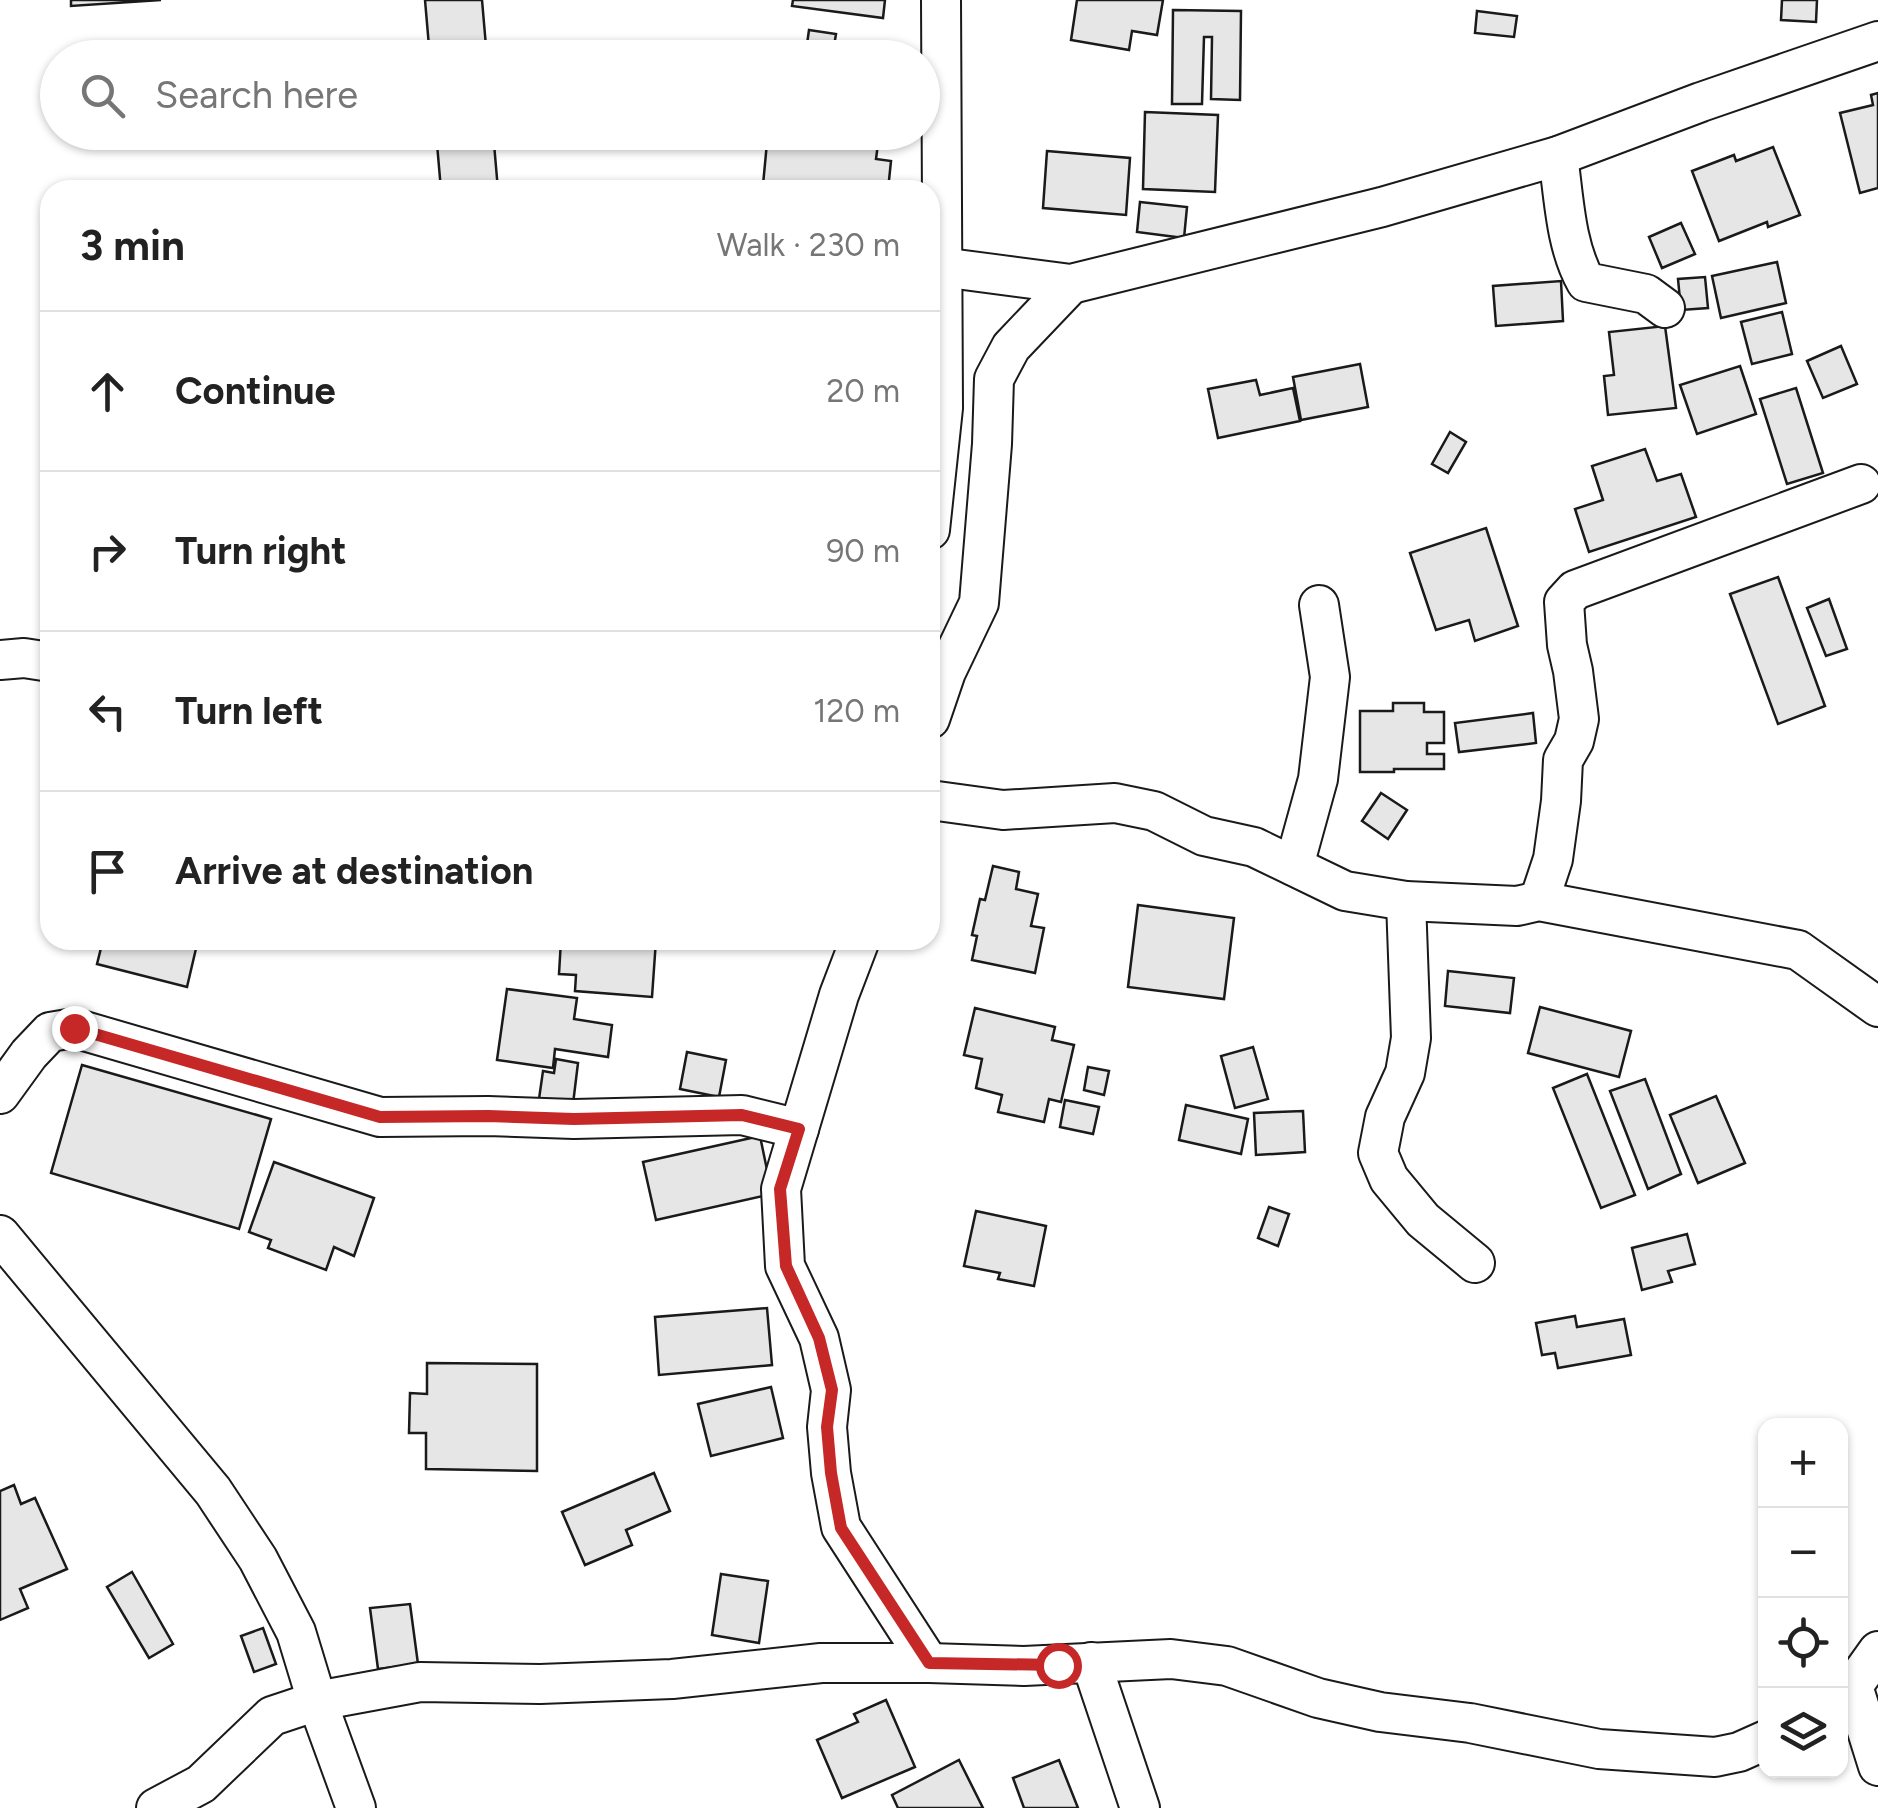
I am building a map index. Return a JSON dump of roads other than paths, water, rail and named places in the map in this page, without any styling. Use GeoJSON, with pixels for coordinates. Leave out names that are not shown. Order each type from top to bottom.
{"type":"FeatureCollection","features":[{"type":"Feature","properties":{"kind":"street"},"geometry":{"type":"LineString","coordinates":[[940,0],[940,436]]}},
{"type":"Feature","properties":{"kind":"street"},"geometry":{"type":"LineString","coordinates":[[941,267],[1071,284],[1382,207],[1558,156],[1878,41]]}},
{"type":"Feature","properties":{"kind":"street"},"geometry":{"type":"LineString","coordinates":[[1558,156],[1567,220],[1578,268],[1586,282],[1646,294],[1665,308]]}},
{"type":"Feature","properties":{"kind":"street"},"geometry":{"type":"LineString","coordinates":[[940,690],[980,603],[994,379],[1011,347],[1071,284]]}},
{"type":"Feature","properties":{"kind":"street"},"geometry":{"type":"LineString","coordinates":[[1539,901],[1553,859],[1564,760],[1579,719],[1564,602],[1575,590],[1861,484]]}},
{"type":"Feature","properties":{"kind":"street"},"geometry":{"type":"LineString","coordinates":[[1294,866],[1318,779],[1330,677],[1319,606]]}},
{"type":"Feature","properties":{"kind":"street"},"geometry":{"type":"LineString","coordinates":[[940,801],[1003,810],[1115,803],[1154,811],[1204,836],[1254,847],[1345,890],[1406,901],[1517,906],[1539,901],[1798,950],[1878,1007]]}},
{"type":"Feature","properties":{"kind":"street"},"geometry":{"type":"LineString","coordinates":[[1406,901],[1411,1038],[1404,1073],[1385,1117],[1378,1153],[1389,1179],[1422,1220],[1475,1263]]}},
{"type":"Feature","properties":{"kind":"street"},"geometry":{"type":"LineString","coordinates":[[856,950],[780,1189],[786,1266],[819,1338],[832,1390],[827,1427],[841,1528],[929,1663]]}},
{"type":"Feature","properties":{"kind":"street"},"geometry":{"type":"LineString","coordinates":[[0,1094],[50,1032],[74,1028],[380,1117],[574,1119],[742,1115],[799,1129]]}},
{"type":"Feature","properties":{"kind":"street"},"geometry":{"type":"LineString","coordinates":[[0,1235],[213,1491],[258,1559],[296,1632],[356,1808]]}},
{"type":"Feature","properties":{"kind":"street"},"geometry":{"type":"LineString","coordinates":[[1848,1689],[1878,1650]]}},
{"type":"Feature","properties":{"kind":"street"},"geometry":{"type":"LineString","coordinates":[[156,1808],[201,1784],[272,1716],[317,1701],[420,1682],[672,1680],[821,1663],[1024,1666],[1170,1659],[1227,1666],[1318,1698],[1380,1712],[1470,1723],[1599,1749],[1715,1757],[1757,1749]]}},
{"type":"Feature","properties":{"kind":"street"},"geometry":{"type":"LineString","coordinates":[[1091,1662],[1140,1808]]}},
{"type":"Feature","properties":{"kind":"street"},"geometry":{"type":"LineString","coordinates":[[1848,1692],[1878,1764],[1848,1761]]}}]}
